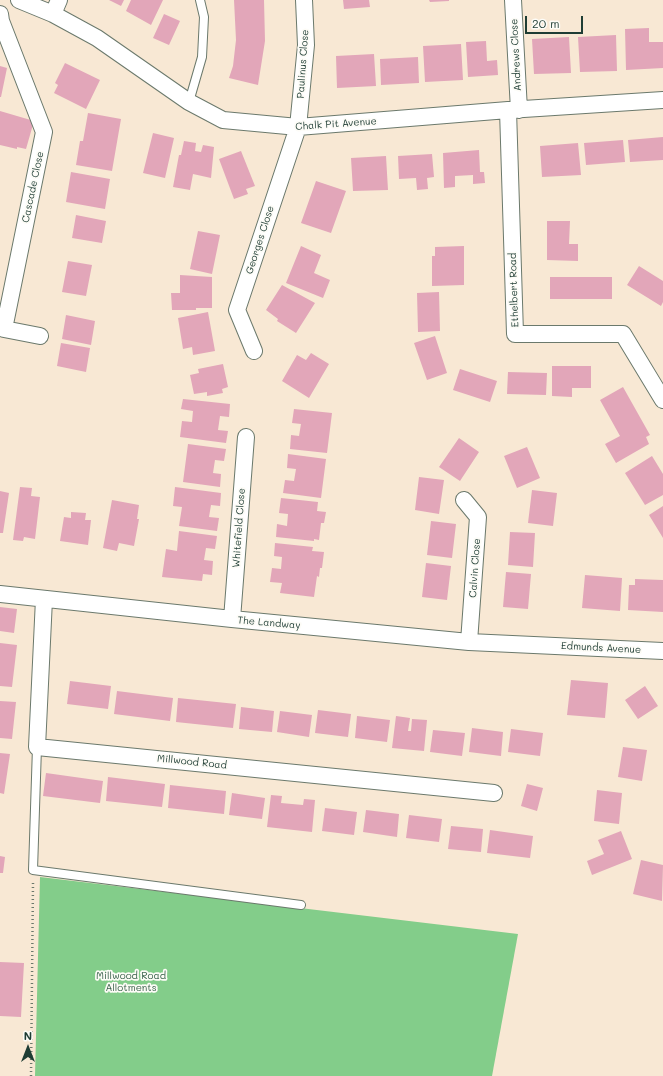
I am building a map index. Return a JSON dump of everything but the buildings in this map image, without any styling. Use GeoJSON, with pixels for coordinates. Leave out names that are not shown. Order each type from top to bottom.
{"type":"FeatureCollection","features":[{"type":"Feature","properties":{"kind":"street","name":"Chalk Pit Avenue"},"geometry":{"type":"LineString","coordinates":[[19,0],[56,7],[97,38],[189,102],[223,120],[298,128],[514,110],[663,100]]}},
{"type":"Feature","properties":{"kind":"street","name":"Paulinus Close"},"geometry":{"type":"LineString","coordinates":[[298,128],[306,45],[306,14],[304,0]]}},
{"type":"Feature","properties":{"kind":"street","name":"Andrews Close"},"geometry":{"type":"LineString","coordinates":[[513,0],[514,110]]}},
{"type":"Feature","properties":{"kind":"street","name":"Cascade Close"},"geometry":{"type":"LineString","coordinates":[[0,14],[1,21],[44,132],[4,329],[40,336]]}},
{"type":"Feature","properties":{"kind":"street","name":"Ethelbert Road"},"geometry":{"type":"LineString","coordinates":[[514,110],[515,334],[623,334],[663,400]]}},
{"type":"Feature","properties":{"kind":"street","name":"Georges Close"},"geometry":{"type":"LineString","coordinates":[[254,351],[237,310],[298,128]]}},
{"type":"Feature","properties":{"kind":"street","name":"Whitefield Close"},"geometry":{"type":"LineString","coordinates":[[232,620],[246,437]]}},
{"type":"Feature","properties":{"kind":"street","name":"Calvin Close"},"geometry":{"type":"LineString","coordinates":[[464,500],[478,517],[470,642]]}},
{"type":"Feature","properties":{"kind":"street","name":"The Landway"},"geometry":{"type":"LineString","coordinates":[[0,594],[232,620],[470,642],[539,645]]}},
{"type":"Feature","properties":{"kind":"street"},"geometry":{"type":"LineString","coordinates":[[37,747],[44,599]]}},
{"type":"Feature","properties":{"kind":"street","name":"Edmunds Avenue"},"geometry":{"type":"LineString","coordinates":[[539,645],[663,651]]}},
{"type":"Feature","properties":{"kind":"street","name":"Millwood Road"},"geometry":{"type":"LineString","coordinates":[[37,747],[494,793]]}},
{"type":"Feature","properties":{"kind":"lane"},"geometry":{"type":"LineString","coordinates":[[189,102],[202,57],[204,17],[200,0]]}},
{"type":"Feature","properties":{"kind":"lane"},"geometry":{"type":"LineString","coordinates":[[37,747],[33,870],[301,905]]}},
{"type":"Feature","properties":{"kind":"path"},"geometry":{"type":"LineString","coordinates":[[31,1076],[33,870]]}},
{"type":"Feature","properties":{"kind":"green space","name":"Millwood Road Allotments"},"geometry":{"type":"Polygon","coordinates":[[[40,877],[518,934],[492,1076],[35,1076],[40,877]]]}}]}
